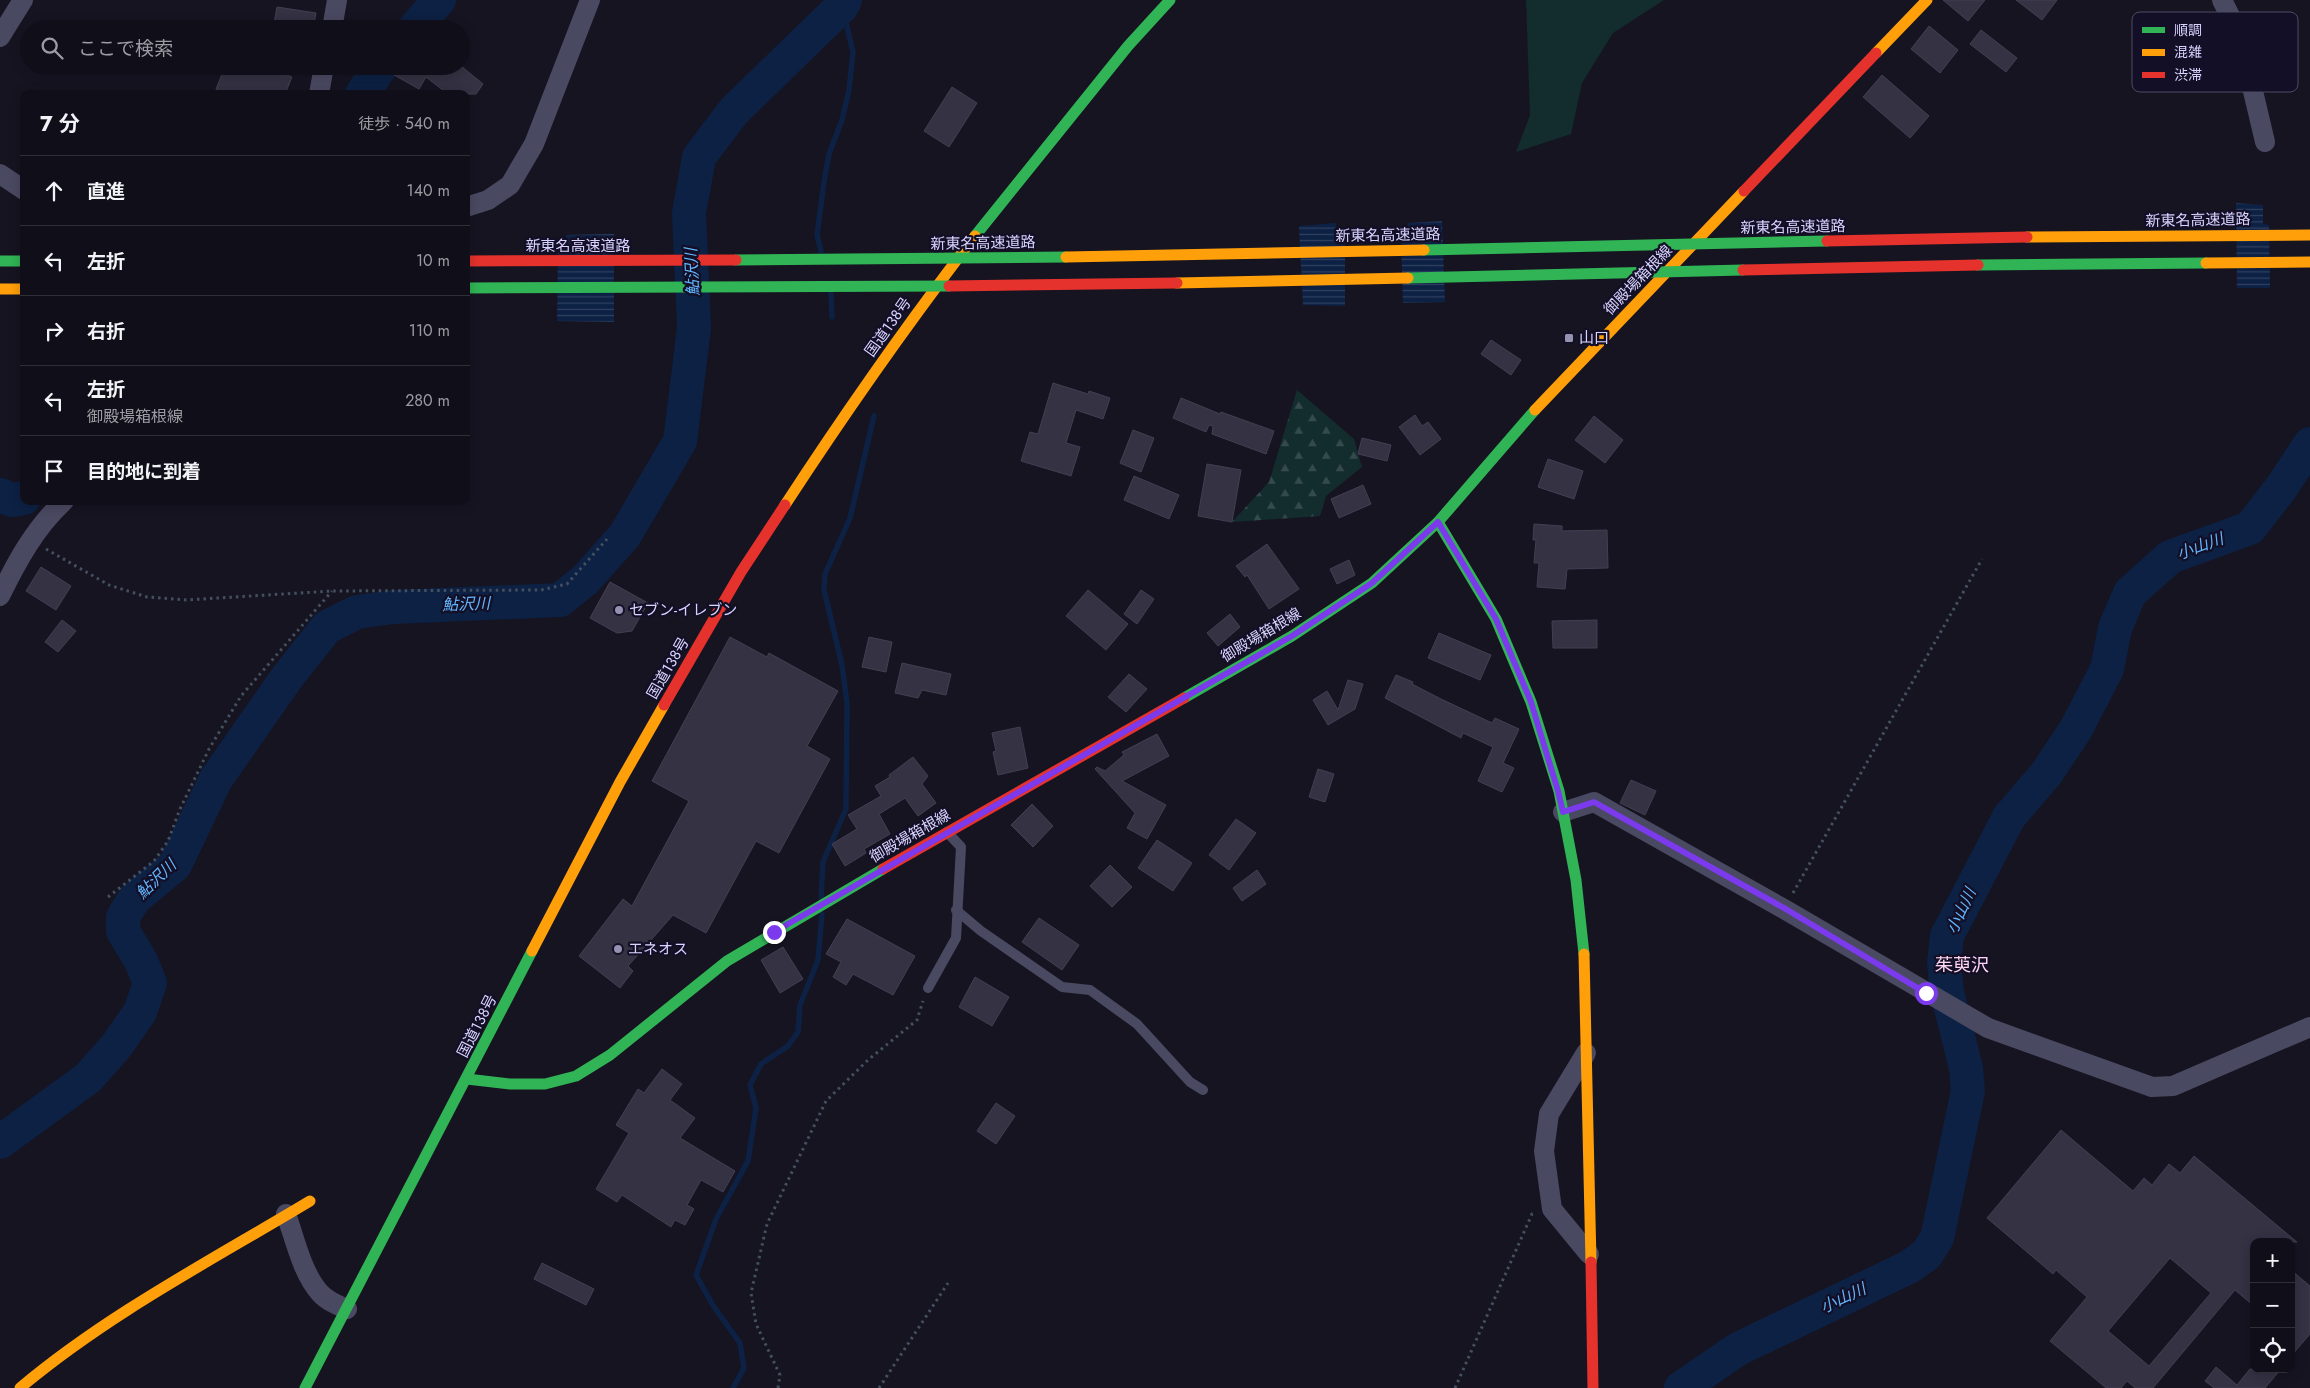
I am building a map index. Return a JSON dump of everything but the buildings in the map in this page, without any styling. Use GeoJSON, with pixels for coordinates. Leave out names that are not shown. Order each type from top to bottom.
{"type":"FeatureCollection","features":[{"type":"Feature","properties":{"kind":"main road","name":"国道138号"},"geometry":{"type":"LineString","coordinates":[[305,1388],[620,782],[741,572],[830,436],[919,309],[1020,178],[1128,46],[1170,0]]}},
{"type":"Feature","properties":{"kind":"main road","name":"御殿場箱根線"},"geometry":{"type":"LineString","coordinates":[[467,1079],[510,1084],[545,1084],[576,1076],[610,1055],[727,961],[947,832],[1292,636],[1372,583],[1438,522],[1551,392],[1927,0]]}},
{"type":"Feature","properties":{"kind":"main road","name":"新東名高速道路"},"geometry":{"type":"LineString","coordinates":[[470,261],[1016,258],[2037,237],[2310,235]]}},
{"type":"Feature","properties":{"kind":"main road"},"geometry":{"type":"LineString","coordinates":[[0,261],[20,261]]}},
{"type":"Feature","properties":{"kind":"main road"},"geometry":{"type":"LineString","coordinates":[[470,288],[1026,286],[2037,264],[2310,262]]}},
{"type":"Feature","properties":{"kind":"main road"},"geometry":{"type":"LineString","coordinates":[[0,289],[20,289]]}},
{"type":"Feature","properties":{"kind":"main road"},"geometry":{"type":"LineString","coordinates":[[1438,522],[1496,619],[1531,702],[1558,791],[1576,880],[1585,959],[1589,1254],[1594,1388]]}},
{"type":"Feature","properties":{"kind":"main road"},"geometry":{"type":"LineString","coordinates":[[20,1388],[45,1367],[121,1315],[310,1200]]}},
{"type":"Feature","properties":{"kind":"street"},"geometry":{"type":"LineString","coordinates":[[0,37],[23,0]]}},
{"type":"Feature","properties":{"kind":"street"},"geometry":{"type":"LineString","coordinates":[[334,20],[338,0]]}},
{"type":"Feature","properties":{"kind":"street"},"geometry":{"type":"LineString","coordinates":[[470,206],[488,200],[510,185],[534,144],[590,0]]}},
{"type":"Feature","properties":{"kind":"street"},"geometry":{"type":"LineString","coordinates":[[2222,0],[2228,12]]}},
{"type":"Feature","properties":{"kind":"street"},"geometry":{"type":"LineString","coordinates":[[320,90],[322,75]]}},
{"type":"Feature","properties":{"kind":"street"},"geometry":{"type":"LineString","coordinates":[[2253,92],[2264,142]]}},
{"type":"Feature","properties":{"kind":"street"},"geometry":{"type":"LineString","coordinates":[[0,174],[20,187]]}},
{"type":"Feature","properties":{"kind":"street"},"geometry":{"type":"LineString","coordinates":[[0,596],[30,540],[47,517],[60,505]]}},
{"type":"Feature","properties":{"kind":"street"},"geometry":{"type":"LineString","coordinates":[[1563,812],[1594,802],[1784,908],[1988,1028],[2152,1087],[2173,1086],[2310,1027]]}},
{"type":"Feature","properties":{"kind":"street"},"geometry":{"type":"LineString","coordinates":[[1586,1053],[1549,1114],[1544,1151],[1552,1209],[1589,1254]]}},
{"type":"Feature","properties":{"kind":"street"},"geometry":{"type":"LineString","coordinates":[[286,1214],[307,1271],[320,1292],[331,1302],[347,1309]]}},
{"type":"Feature","properties":{"kind":"lane"},"geometry":{"type":"LineString","coordinates":[[928,988],[956,938],[956,910],[961,847],[947,832]]}},
{"type":"Feature","properties":{"kind":"lane"},"geometry":{"type":"LineString","coordinates":[[956,910],[981,931],[1062,987],[1090,990],[1137,1024],[1190,1082],[1203,1090]]}},
{"type":"Feature","properties":{"kind":"path"},"geometry":{"type":"LineString","coordinates":[[30,540],[110,585],[147,597],[186,600],[332,591],[541,590],[567,584],[607,539]]}},
{"type":"Feature","properties":{"kind":"path"},"geometry":{"type":"LineString","coordinates":[[1784,908],[1982,559]]}},
{"type":"Feature","properties":{"kind":"path"},"geometry":{"type":"LineString","coordinates":[[108,897],[154,861],[168,841],[180,809],[209,749],[241,696],[332,591]]}},
{"type":"Feature","properties":{"kind":"path"},"geometry":{"type":"LineString","coordinates":[[778,1388],[780,1375],[756,1324],[751,1293],[767,1224],[826,1101],[868,1060],[917,1020],[928,988]]}},
{"type":"Feature","properties":{"kind":"path"},"geometry":{"type":"LineString","coordinates":[[1455,1388],[1532,1214],[1552,1209]]}},
{"type":"Feature","properties":{"kind":"path"},"geometry":{"type":"LineString","coordinates":[[879,1388],[948,1283]]}},
{"type":"Feature","properties":{"kind":"green space"},"geometry":{"type":"Polygon","coordinates":[[[1526,0],[1664,0],[1613,33],[1582,83],[1571,134],[1516,152],[1530,115],[1526,0]]]}},
{"type":"Feature","properties":{"kind":"green space"},"geometry":{"type":"Polygon","coordinates":[[[1297,390],[1354,439],[1362,467],[1326,496],[1320,516],[1232,522],[1269,482],[1297,390]]]}},
{"type":"Feature","properties":{"kind":"water"},"geometry":{"type":"Polygon","coordinates":[[[2236,203],[2263,205],[2263,224],[2269,225],[2270,288],[2237,288],[2236,203]]]}},
{"type":"Feature","properties":{"kind":"water"},"geometry":{"type":"Polygon","coordinates":[[[1442,221],[1445,302],[1403,303],[1401,240],[1408,237],[1408,223],[1442,221]]]}},
{"type":"Feature","properties":{"kind":"water"},"geometry":{"type":"Polygon","coordinates":[[[1336,223],[1335,240],[1345,241],[1345,306],[1303,305],[1299,226],[1336,223]]]}},
{"type":"Feature","properties":{"kind":"water"},"geometry":{"type":"Polygon","coordinates":[[[614,234],[614,322],[557,321],[558,252],[565,251],[566,235],[614,234]]]}},
{"type":"Feature","properties":{"kind":"waterway"},"geometry":{"type":"LineString","coordinates":[[422,20],[439,0]]}},
{"type":"Feature","properties":{"kind":"waterway","name":"鮎沢川"},"geometry":{"type":"LineString","coordinates":[[0,1142],[88,1078],[117,1045],[140,1012],[150,983],[141,961],[123,931],[123,917],[134,899],[175,865],[216,779],[288,676],[327,627],[357,612],[393,607],[560,600],[586,579],[625,535],[680,441],[694,328],[689,213],[699,157],[734,111],[842,6],[845,0]]}},
{"type":"Feature","properties":{"kind":"waterway"},"geometry":{"type":"LineString","coordinates":[[821,251],[817,235],[824,182],[829,154],[842,120],[849,90],[853,52],[842,6]]}},
{"type":"Feature","properties":{"kind":"waterway"},"geometry":{"type":"LineString","coordinates":[[365,90],[375,75]]}},
{"type":"Feature","properties":{"kind":"waterway"},"geometry":{"type":"LineString","coordinates":[[831,294],[832,317]]}},
{"type":"Feature","properties":{"kind":"waterway"},"geometry":{"type":"LineString","coordinates":[[821,897],[823,862],[846,809],[847,703],[842,665],[824,590],[825,574],[850,518],[874,416]]}},
{"type":"Feature","properties":{"kind":"waterway","name":"小山川"},"geometry":{"type":"LineString","coordinates":[[1681,1388],[1738,1349],[1909,1267],[1926,1255],[1937,1238],[1968,1091],[1966,1068],[1947,992],[1944,963],[1947,936],[2009,817],[2046,774],[2076,729],[2107,669],[2115,628],[2130,593],[2170,557],[2250,528],[2281,488],[2310,444]]}},
{"type":"Feature","properties":{"kind":"waterway"},"geometry":{"type":"LineString","coordinates":[[0,495],[12,500],[20,499]]}},
{"type":"Feature","properties":{"kind":"waterway"},"geometry":{"type":"LineString","coordinates":[[733,1388],[744,1368],[740,1343],[714,1307],[696,1275],[716,1219],[748,1161],[756,1108],[750,1085],[761,1064],[788,1046],[798,1032],[800,1005],[818,960],[822,914]]}},
{"type":"Feature","properties":{"kind":"traffic: fast"},"geometry":{"type":"LineString","coordinates":[[975,236],[1128,46],[1170,0]]}},
{"type":"Feature","properties":{"kind":"traffic: fast"},"geometry":{"type":"LineString","coordinates":[[1424,250],[1827,241]]}},
{"type":"Feature","properties":{"kind":"traffic: fast"},"geometry":{"type":"LineString","coordinates":[[736,260],[1066,257]]}},
{"type":"Feature","properties":{"kind":"traffic: fast"},"geometry":{"type":"LineString","coordinates":[[0,261],[20,261]]}},
{"type":"Feature","properties":{"kind":"traffic: fast"},"geometry":{"type":"LineString","coordinates":[[1978,265],[2206,263]]}},
{"type":"Feature","properties":{"kind":"traffic: fast"},"geometry":{"type":"LineString","coordinates":[[1408,278],[1743,270]]}},
{"type":"Feature","properties":{"kind":"traffic: fast"},"geometry":{"type":"LineString","coordinates":[[470,288],[949,286]]}},
{"type":"Feature","properties":{"kind":"traffic: fast"},"geometry":{"type":"LineString","coordinates":[[1184,698],[1292,636],[1372,583],[1438,522],[1535,410]]}},
{"type":"Feature","properties":{"kind":"traffic: fast"},"geometry":{"type":"LineString","coordinates":[[1438,522],[1496,619],[1531,702],[1559,791],[1576,880],[1584,954]]}},
{"type":"Feature","properties":{"kind":"traffic: fast"},"geometry":{"type":"LineString","coordinates":[[467,1079],[510,1084],[545,1084],[576,1076],[610,1055],[727,961],[883,869]]}},
{"type":"Feature","properties":{"kind":"traffic: fast"},"geometry":{"type":"LineString","coordinates":[[305,1388],[532,951]]}},
{"type":"Feature","properties":{"kind":"traffic: slow"},"geometry":{"type":"LineString","coordinates":[[1876,53],[1927,0]]}},
{"type":"Feature","properties":{"kind":"traffic: slow"},"geometry":{"type":"LineString","coordinates":[[1535,410],[1744,191]]}},
{"type":"Feature","properties":{"kind":"traffic: slow"},"geometry":{"type":"LineString","coordinates":[[2027,237],[2310,235]]}},
{"type":"Feature","properties":{"kind":"traffic: slow"},"geometry":{"type":"LineString","coordinates":[[785,505],[877,369],[975,236]]}},
{"type":"Feature","properties":{"kind":"traffic: slow"},"geometry":{"type":"LineString","coordinates":[[1066,257],[1424,250]]}},
{"type":"Feature","properties":{"kind":"traffic: slow"},"geometry":{"type":"LineString","coordinates":[[2206,263],[2310,262]]}},
{"type":"Feature","properties":{"kind":"traffic: slow"},"geometry":{"type":"LineString","coordinates":[[1177,283],[1408,278]]}},
{"type":"Feature","properties":{"kind":"traffic: slow"},"geometry":{"type":"LineString","coordinates":[[0,289],[20,289]]}},
{"type":"Feature","properties":{"kind":"traffic: slow"},"geometry":{"type":"LineString","coordinates":[[532,951],[620,782],[664,705]]}},
{"type":"Feature","properties":{"kind":"traffic: slow"},"geometry":{"type":"LineString","coordinates":[[1584,954],[1591,1262]]}},
{"type":"Feature","properties":{"kind":"traffic: slow"},"geometry":{"type":"LineString","coordinates":[[20,1388],[54,1361],[125,1312],[310,1201]]}},
{"type":"Feature","properties":{"kind":"traffic: jam"},"geometry":{"type":"LineString","coordinates":[[1744,191],[1876,53]]}},
{"type":"Feature","properties":{"kind":"traffic: jam"},"geometry":{"type":"LineString","coordinates":[[1827,241],[2027,237]]}},
{"type":"Feature","properties":{"kind":"traffic: jam"},"geometry":{"type":"LineString","coordinates":[[470,261],[736,260]]}},
{"type":"Feature","properties":{"kind":"traffic: jam"},"geometry":{"type":"LineString","coordinates":[[1743,270],[1978,265]]}},
{"type":"Feature","properties":{"kind":"traffic: jam"},"geometry":{"type":"LineString","coordinates":[[949,286],[1177,283]]}},
{"type":"Feature","properties":{"kind":"traffic: jam"},"geometry":{"type":"LineString","coordinates":[[664,705],[741,572],[785,505]]}},
{"type":"Feature","properties":{"kind":"traffic: jam"},"geometry":{"type":"LineString","coordinates":[[883,869],[1184,698]]}},
{"type":"Feature","properties":{"kind":"traffic: jam"},"geometry":{"type":"LineString","coordinates":[[1591,1262],[1593,1388]]}},
{"type":"Feature","properties":{"kind":"place","name":"山口"},"geometry":{"type":"Point","coordinates":[1569,338]}},
{"type":"Feature","properties":{"kind":"place","name":"セブン-イレブン"},"geometry":{"type":"Point","coordinates":[619,610]}},
{"type":"Feature","properties":{"kind":"place","name":"エネオス"},"geometry":{"type":"Point","coordinates":[618,949]}},
{"type":"Feature","properties":{"kind":"district","name":"茱萸沢"},"geometry":{"type":"Point","coordinates":[1962,965]}},
{"type":"Feature","properties":{"kind":"route"},"geometry":{"type":"LineString","coordinates":[[774,932],[1292,636],[1372,583],[1438,522],[1496,619],[1531,702],[1563,812],[1594,802],[1784,908],[1926,993]]}}]}
